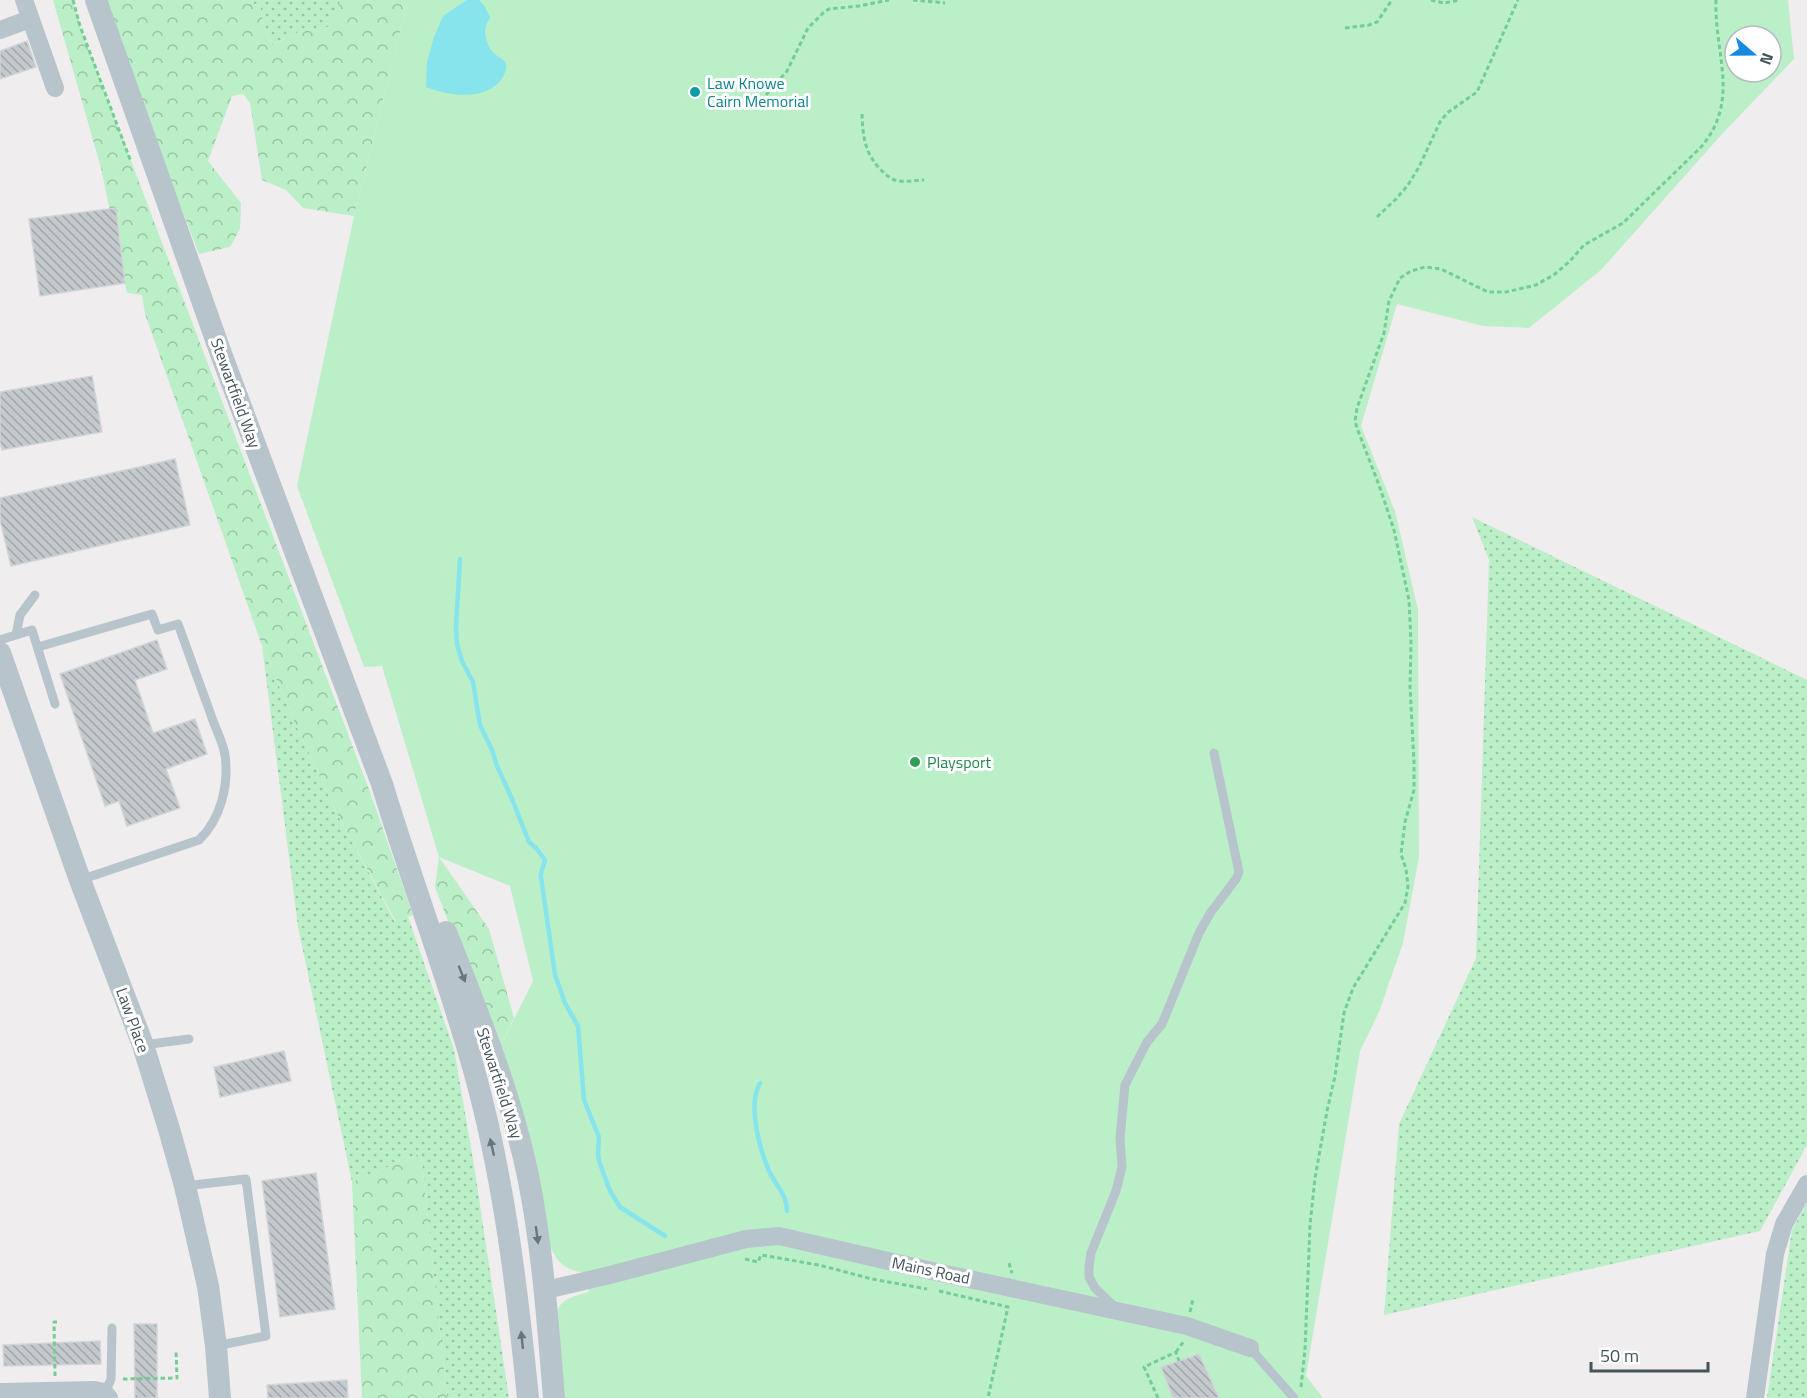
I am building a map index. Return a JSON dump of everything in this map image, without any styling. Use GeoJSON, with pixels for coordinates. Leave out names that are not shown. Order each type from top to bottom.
{"type":"FeatureCollection","features":[{"type":"Feature","properties":{"kind":"street"},"geometry":{"type":"LineString","coordinates":[[24,0],[55,88]]}},
{"type":"Feature","properties":{"kind":"street","name":"Stewartfield Way"},"geometry":{"type":"LineString","coordinates":[[99,10],[220,351],[382,784],[449,988],[477,1082],[497,1169],[510,1239],[528,1398]]}},
{"type":"Feature","properties":{"kind":"street"},"geometry":{"type":"LineString","coordinates":[[0,30],[30,19]]}},
{"type":"Feature","properties":{"kind":"street","name":"Law Place"},"geometry":{"type":"LineString","coordinates":[[0,653],[80,880],[143,1045],[185,1186],[208,1286],[220,1398]]}},
{"type":"Feature","properties":{"kind":"street","name":"Stewartfield Way"},"geometry":{"type":"LineString","coordinates":[[382,784],[427,885],[500,1076],[528,1180],[546,1290],[554,1398]]}},
{"type":"Feature","properties":{"kind":"street"},"geometry":{"type":"LineString","coordinates":[[1755,1398],[1775,1254],[1784,1224],[1807,1184]]}},
{"type":"Feature","properties":{"kind":"street","name":"Mains Road"},"geometry":{"type":"LineString","coordinates":[[546,1290],[746,1239],[779,1236],[1187,1326],[1250,1348]]}},
{"type":"Feature","properties":{"kind":"street"},"geometry":{"type":"LineString","coordinates":[[0,1392],[108,1390]]}},
{"type":"Feature","properties":{"kind":"lane"},"geometry":{"type":"LineString","coordinates":[[16,635],[20,615],[35,595]]}},
{"type":"Feature","properties":{"kind":"lane"},"geometry":{"type":"LineString","coordinates":[[38,647],[152,614],[158,630],[178,624],[225,753],[223,796],[218,813],[209,831],[199,840],[80,880]]}},
{"type":"Feature","properties":{"kind":"lane"},"geometry":{"type":"LineString","coordinates":[[0,640],[32,630],[55,704]]}},
{"type":"Feature","properties":{"kind":"lane"},"geometry":{"type":"LineString","coordinates":[[1120,1311],[1095,1288],[1089,1276],[1089,1267],[1091,1253],[1116,1191],[1122,1167],[1120,1138],[1125,1086],[1148,1041],[1162,1024],[1199,933],[1239,872],[1214,753]]}},
{"type":"Feature","properties":{"kind":"lane"},"geometry":{"type":"LineString","coordinates":[[143,1045],[189,1039]]}},
{"type":"Feature","properties":{"kind":"lane"},"geometry":{"type":"LineString","coordinates":[[185,1186],[246,1179],[266,1336],[216,1346]]}},
{"type":"Feature","properties":{"kind":"lane"},"geometry":{"type":"LineString","coordinates":[[108,1390],[112,1328]]}},
{"type":"Feature","properties":{"kind":"lane","name":"Mains Road"},"geometry":{"type":"LineString","coordinates":[[1250,1348],[1294,1398]]}},
{"type":"Feature","properties":{"kind":"path"},"geometry":{"type":"LineString","coordinates":[[73,0],[80,26],[135,172]]}},
{"type":"Feature","properties":{"kind":"path"},"geometry":{"type":"LineString","coordinates":[[766,94],[791,64],[808,28],[824,12],[829,9],[889,0]]}},
{"type":"Feature","properties":{"kind":"path"},"geometry":{"type":"LineString","coordinates":[[913,0],[945,3]]}},
{"type":"Feature","properties":{"kind":"path"},"geometry":{"type":"LineString","coordinates":[[1345,28],[1377,22],[1392,0]]}},
{"type":"Feature","properties":{"kind":"path"},"geometry":{"type":"LineString","coordinates":[[1431,0],[1444,3],[1460,0]]}},
{"type":"Feature","properties":{"kind":"path"},"geometry":{"type":"LineString","coordinates":[[1377,217],[1408,185],[1440,122],[1447,113],[1477,92],[1518,0]]}},
{"type":"Feature","properties":{"kind":"path"},"geometry":{"type":"LineString","coordinates":[[1301,1388],[1305,1350],[1310,1225],[1315,1178],[1335,1076],[1344,1013],[1353,988],[1405,903],[1408,886],[1401,854],[1402,838],[1414,790],[1409,600],[1394,530],[1355,421],[1357,408],[1384,333],[1389,301],[1400,278],[1411,271],[1425,267],[1441,270],[1488,292],[1506,292],[1536,285],[1555,274],[1584,245],[1623,222],[1701,147],[1717,123],[1724,89],[1717,35],[1716,0]]}},
{"type":"Feature","properties":{"kind":"path"},"geometry":{"type":"LineString","coordinates":[[862,114],[867,152],[882,171],[899,181],[924,180]]}},
{"type":"Feature","properties":{"kind":"path"},"geometry":{"type":"LineString","coordinates":[[745,1259],[758,1262],[760,1255],[819,1265],[872,1279],[1008,1307],[988,1398]]}},
{"type":"Feature","properties":{"kind":"path"},"geometry":{"type":"LineString","coordinates":[[56,1391],[54,1322],[58,1322]]}},
{"type":"Feature","properties":{"kind":"path"},"geometry":{"type":"LineString","coordinates":[[108,1390],[177,1378],[176,1350]]}},
{"type":"Feature","properties":{"kind":"path"},"geometry":{"type":"LineString","coordinates":[[1158,1398],[1144,1367],[1176,1352],[1179,1361]]}},
{"type":"Feature","properties":{"kind":"green space"},"geometry":{"type":"Polygon","coordinates":[[[53,0],[73,0],[80,26],[370,792],[413,915],[396,922],[339,817],[262,646],[145,314],[142,295],[127,293],[101,168],[53,0]]]}},
{"type":"Feature","properties":{"kind":"green space"},"geometry":{"type":"Polygon","coordinates":[[[104,0],[243,0],[260,6],[264,27],[272,45],[299,32],[328,27],[341,0],[408,0],[354,216],[303,208],[286,190],[262,180],[250,103],[243,94],[232,96],[208,161],[241,203],[240,229],[230,247],[199,254],[117,41],[104,0]]]}},
{"type":"Feature","properties":{"kind":"green space"},"geometry":{"type":"Polygon","coordinates":[[[243,0],[341,0],[329,27],[299,32],[272,45],[264,27],[260,6],[243,0]]]}},
{"type":"Feature","properties":{"kind":"green space","name":"Playsport"},"geometry":{"type":"Polygon","coordinates":[[[408,0],[1788,0],[1794,59],[1783,70],[1783,24],[1723,24],[1723,84],[1770,84],[1723,133],[1601,270],[1529,328],[1483,326],[1397,304],[1361,426],[1395,511],[1418,610],[1419,857],[1403,943],[1379,1012],[1360,1051],[1306,1376],[1323,1398],[561,1398],[556,1337],[557,1314],[559,1307],[565,1301],[589,1292],[586,1273],[563,1265],[549,1244],[498,1051],[533,981],[510,886],[439,857],[382,666],[364,667],[297,486],[354,216],[408,0]]]}},
{"type":"Feature","properties":{"kind":"green space"},"geometry":{"type":"Polygon","coordinates":[[[1472,517],[1807,680],[1807,1145],[1760,1231],[1384,1315],[1399,1124],[1476,958],[1489,560],[1472,517]]]}},
{"type":"Feature","properties":{"kind":"green space"},"geometry":{"type":"Polygon","coordinates":[[[262,646],[339,817],[395,922],[408,917],[454,1049],[509,1398],[447,1398],[421,1153],[352,1182],[298,927],[262,646]]]}},
{"type":"Feature","properties":{"kind":"green space"},"geometry":{"type":"Polygon","coordinates":[[[439,857],[489,929],[514,1018],[498,1051],[435,887],[439,857]]]}},
{"type":"Feature","properties":{"kind":"green space"},"geometry":{"type":"Polygon","coordinates":[[[421,1153],[447,1398],[362,1398],[352,1182],[421,1153]]]}},
{"type":"Feature","properties":{"kind":"green space"},"geometry":{"type":"Polygon","coordinates":[[[1807,1203],[1807,1398],[1767,1398],[1792,1230],[1807,1203]]]}},
{"type":"Feature","properties":{"kind":"water"},"geometry":{"type":"Polygon","coordinates":[[[467,0],[479,0],[490,17],[485,29],[487,42],[505,63],[504,75],[496,85],[478,94],[445,93],[426,87],[427,62],[443,16],[467,0]]]}},
{"type":"Feature","properties":{"kind":"building"},"geometry":{"type":"Polygon","coordinates":[[[27,41],[36,67],[0,79],[0,51],[27,41]]]}},
{"type":"Feature","properties":{"kind":"building"},"geometry":{"type":"Polygon","coordinates":[[[116,208],[125,283],[40,296],[29,219],[116,208]]]}},
{"type":"Feature","properties":{"kind":"building"},"geometry":{"type":"Polygon","coordinates":[[[92,376],[102,432],[2,450],[0,392],[92,376]]]}},
{"type":"Feature","properties":{"kind":"building"},"geometry":{"type":"Polygon","coordinates":[[[175,459],[190,525],[11,566],[0,520],[0,498],[175,459]]]}},
{"type":"Feature","properties":{"kind":"building"},"geometry":{"type":"Polygon","coordinates":[[[157,640],[167,669],[135,680],[153,733],[195,719],[207,754],[166,769],[180,808],[127,826],[119,801],[105,806],[60,674],[157,640]]]}},
{"type":"Feature","properties":{"kind":"building"},"geometry":{"type":"Polygon","coordinates":[[[284,1051],[291,1081],[220,1097],[214,1067],[284,1051]]]}},
{"type":"Feature","properties":{"kind":"building"},"geometry":{"type":"Polygon","coordinates":[[[316,1173],[335,1309],[280,1317],[262,1181],[316,1173]]]}},
{"type":"Feature","properties":{"kind":"building"},"geometry":{"type":"Polygon","coordinates":[[[134,1324],[157,1324],[157,1398],[135,1398],[134,1324]]]}},
{"type":"Feature","properties":{"kind":"building"},"geometry":{"type":"Polygon","coordinates":[[[100,1341],[101,1364],[4,1366],[3,1345],[100,1341]]]}},
{"type":"Feature","properties":{"kind":"building"},"geometry":{"type":"Polygon","coordinates":[[[1199,1354],[1219,1398],[1173,1398],[1161,1367],[1199,1354]]]}},
{"type":"Feature","properties":{"kind":"building"},"geometry":{"type":"Polygon","coordinates":[[[347,1380],[348,1398],[268,1398],[267,1385],[347,1380]]]}},
{"type":"Feature","properties":{"kind":"waterway"},"geometry":{"type":"LineString","coordinates":[[460,559],[457,644],[462,661],[473,682],[480,725],[529,842],[545,860],[541,877],[555,975],[565,1003],[578,1026],[584,1100],[599,1137],[599,1161],[610,1191],[620,1207],[665,1236]]}},
{"type":"Feature","properties":{"kind":"waterway"},"geometry":{"type":"LineString","coordinates":[[760,1083],[755,1103],[756,1128],[762,1153],[785,1200],[787,1211]]}},
{"type":"Feature","properties":{"kind":"place","name":"Law Knowe Cairn Memorial"},"geometry":{"type":"Point","coordinates":[695,92]}},
{"type":"Feature","properties":{"kind":"place","name":"Playsport"},"geometry":{"type":"Point","coordinates":[915,762]}}]}
